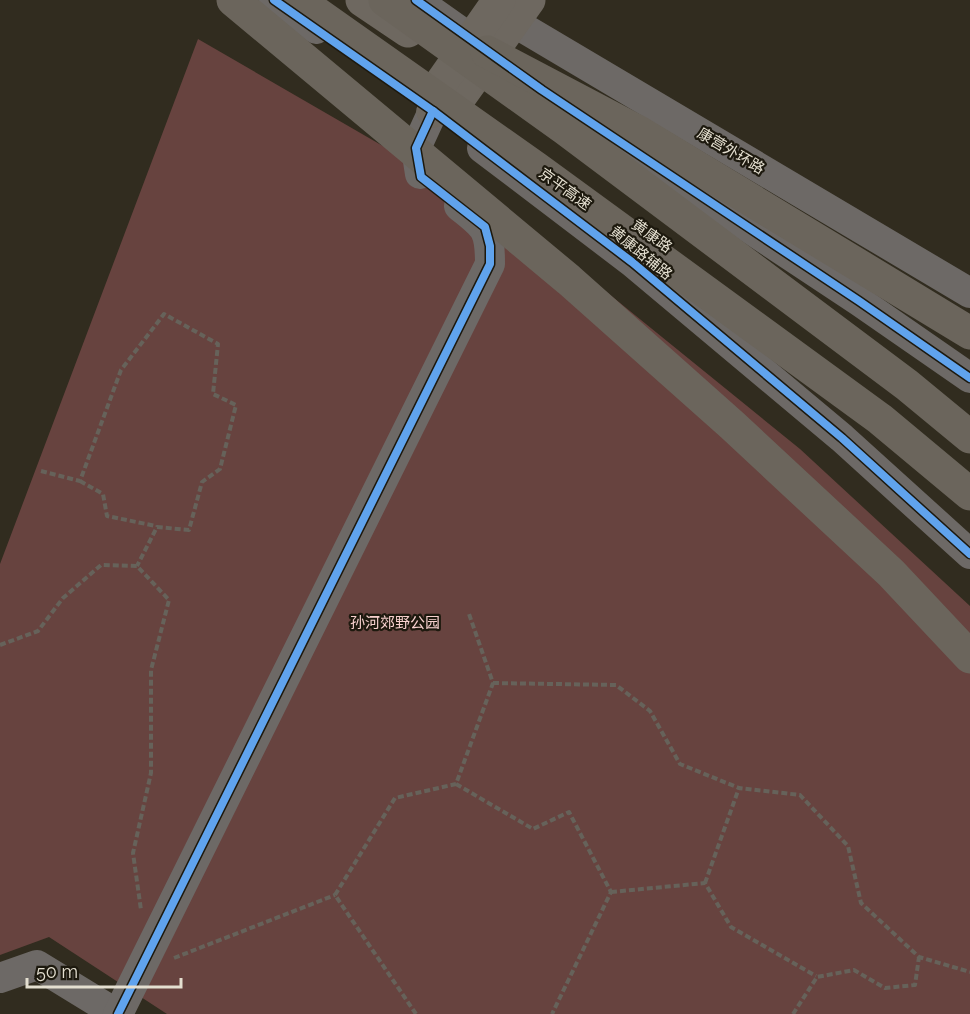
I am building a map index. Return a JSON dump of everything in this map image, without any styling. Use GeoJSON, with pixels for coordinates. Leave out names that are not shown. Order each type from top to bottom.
{"type":"FeatureCollection","features":[{"type":"Feature","properties":{"kind":"highway"},"geometry":{"type":"LineString","coordinates":[[233,0],[569,280],[732,424],[891,573],[970,657]]}},
{"type":"Feature","properties":{"kind":"highway","name":"京平高速"},"geometry":{"type":"LineString","coordinates":[[298,0],[546,175],[880,419],[970,494]]}},
{"type":"Feature","properties":{"kind":"highway"},"geometry":{"type":"LineString","coordinates":[[386,0],[639,132],[970,333]]}},
{"type":"Feature","properties":{"kind":"highway"},"geometry":{"type":"LineString","coordinates":[[386,0],[564,129],[907,385],[970,428]]}},
{"type":"Feature","properties":{"kind":"highway"},"geometry":{"type":"LineString","coordinates":[[907,385],[970,437]]}},
{"type":"Feature","properties":{"kind":"highway"},"geometry":{"type":"LineString","coordinates":[[880,419],[970,506]]}},
{"type":"Feature","properties":{"kind":"main road","name":"黄康路"},"geometry":{"type":"LineString","coordinates":[[324,0],[461,75],[623,183],[890,385],[970,454]]}},
{"type":"Feature","properties":{"kind":"main road","name":"黄康路"},"geometry":{"type":"LineString","coordinates":[[362,0],[461,75],[679,255],[876,403],[970,484]]}},
{"type":"Feature","properties":{"kind":"main road"},"geometry":{"type":"LineString","coordinates":[[461,75],[509,8]]}},
{"type":"Feature","properties":{"kind":"street","name":"黄康路辅路"},"geometry":{"type":"LineString","coordinates":[[274,0],[461,75],[542,90],[859,301],[970,378]]}},
{"type":"Feature","properties":{"kind":"street","name":"黄康路辅路"},"geometry":{"type":"LineString","coordinates":[[416,0],[461,75],[632,262],[842,438],[970,554]]}},
{"type":"Feature","properties":{"kind":"street","name":"康营外环路"},"geometry":{"type":"LineString","coordinates":[[509,8],[970,293]]}},
{"type":"Feature","properties":{"kind":"street"},"geometry":{"type":"LineString","coordinates":[[0,978],[37,965],[118,1014],[490,264],[490,246],[485,227],[421,177],[416,148],[461,75]]}},
{"type":"Feature","properties":{"kind":"street"},"geometry":{"type":"LineString","coordinates":[[659,168],[748,278]]}},
{"type":"Feature","properties":{"kind":"path"},"geometry":{"type":"LineString","coordinates":[[80,481],[121,370],[164,314],[218,344],[213,394],[236,405],[220,469],[202,482],[189,530],[157,527],[137,566]]}},
{"type":"Feature","properties":{"kind":"path"},"geometry":{"type":"LineString","coordinates":[[41,471],[80,481],[103,494],[107,516],[156,526]]}},
{"type":"Feature","properties":{"kind":"path"},"geometry":{"type":"LineString","coordinates":[[0,645],[38,631],[63,598],[101,565],[137,566],[170,600],[151,670],[151,773],[133,853],[143,921],[152,945],[170,959],[335,895],[395,798],[456,784],[533,830],[569,812],[610,892]]}},
{"type":"Feature","properties":{"kind":"path"},"geometry":{"type":"LineString","coordinates":[[456,784],[493,683],[469,614]]}},
{"type":"Feature","properties":{"kind":"path"},"geometry":{"type":"LineString","coordinates":[[493,683],[615,684],[650,711],[680,764],[739,788],[800,795],[848,846],[861,903],[919,957],[970,972]]}},
{"type":"Feature","properties":{"kind":"path"},"geometry":{"type":"LineString","coordinates":[[739,788],[705,883],[730,927],[816,976]]}},
{"type":"Feature","properties":{"kind":"path"},"geometry":{"type":"LineString","coordinates":[[610,892],[705,883]]}},
{"type":"Feature","properties":{"kind":"path"},"geometry":{"type":"LineString","coordinates":[[552,1014],[610,892]]}},
{"type":"Feature","properties":{"kind":"path"},"geometry":{"type":"LineString","coordinates":[[335,895],[416,1014]]}},
{"type":"Feature","properties":{"kind":"path"},"geometry":{"type":"LineString","coordinates":[[793,1014],[817,977],[854,970],[885,988],[915,985],[919,957]]}},
{"type":"Feature","properties":{"kind":"green space","name":"孙河郊野公园"},"geometry":{"type":"Polygon","coordinates":[[[198,39],[535,234],[800,449],[970,606],[970,1014],[167,1014],[49,937],[0,955],[0,564],[198,39]]]}},
{"type":"Feature","properties":{"kind":"cycle path"},"geometry":{"type":"LineString","coordinates":[[274,0],[433,111],[632,262],[842,438],[970,554]]}},
{"type":"Feature","properties":{"kind":"cycle path"},"geometry":{"type":"LineString","coordinates":[[416,0],[542,90],[859,301],[970,378]]}},
{"type":"Feature","properties":{"kind":"cycle path"},"geometry":{"type":"LineString","coordinates":[[118,1014],[490,264],[490,246],[485,227],[421,177],[416,148],[433,111]]}}]}
